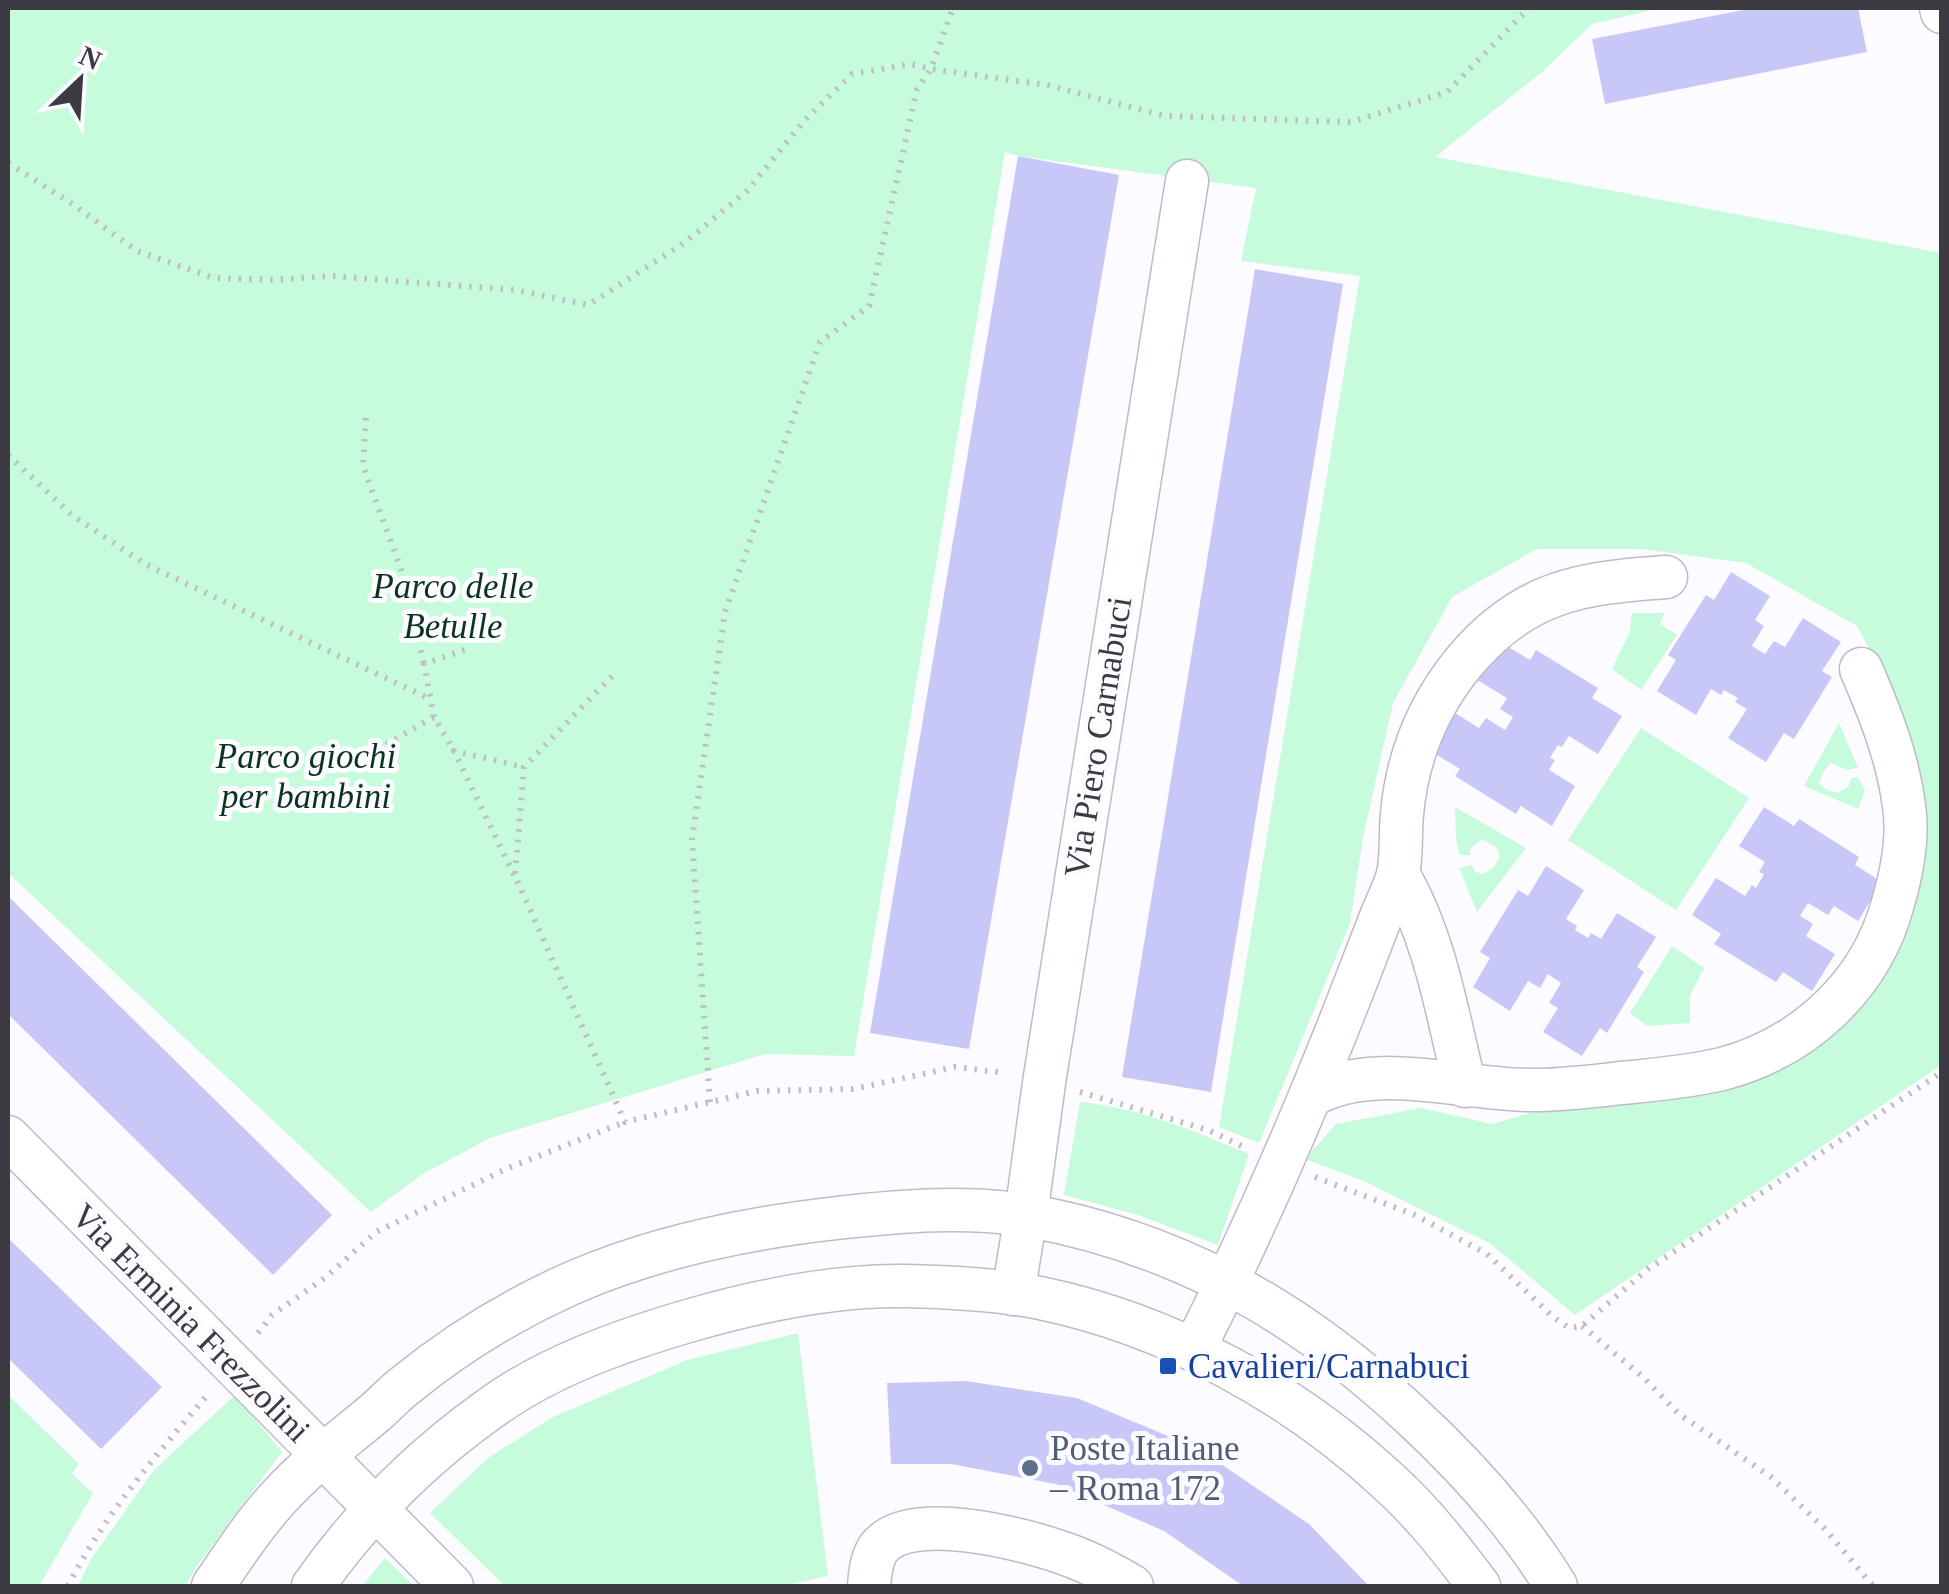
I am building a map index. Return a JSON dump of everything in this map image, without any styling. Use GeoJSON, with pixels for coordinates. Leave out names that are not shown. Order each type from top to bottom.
{"type":"FeatureCollection","features":[{"type":"Feature","properties":{"kind":"street","name":"Via Piero Carnabuci"},"geometry":{"type":"LineString","coordinates":[[1014,1294],[1187,181]]}},
{"type":"Feature","properties":{"kind":"street"},"geometry":{"type":"LineString","coordinates":[[1194,1350],[1311,1096],[1398,874],[1402,810],[1416,744],[1436,701],[1476,648],[1518,613],[1552,595],[1588,584],[1666,576]]}},
{"type":"Feature","properties":{"kind":"street"},"geometry":{"type":"LineString","coordinates":[[1311,1096],[1336,1084],[1375,1078],[1534,1090],[1688,1076],[1724,1068],[1773,1049],[1834,1007],[1872,958],[1888,923],[1906,825],[1890,743],[1861,669]]}},
{"type":"Feature","properties":{"kind":"street"},"geometry":{"type":"LineString","coordinates":[[1398,874],[1417,909],[1434,955],[1465,1086]]}},
{"type":"Feature","properties":{"kind":"street","name":"Via Erminia Frezzolini"},"geometry":{"type":"LineString","coordinates":[[8,1137],[452,1586]]}},
{"type":"Feature","properties":{"kind":"street"},"geometry":{"type":"LineString","coordinates":[[214,1586],[271,1506],[406,1384],[507,1316],[571,1283],[636,1258],[795,1222],[866,1214],[963,1211],[1026,1216],[1082,1228],[1139,1246],[1227,1283],[1321,1343],[1421,1426],[1518,1530],[1556,1586]]}},
{"type":"Feature","properties":{"kind":"street"},"geometry":{"type":"LineString","coordinates":[[313,1586],[376,1508],[414,1472],[489,1409],[570,1364],[718,1312],[864,1288],[921,1287],[1014,1294],[1066,1304],[1194,1350],[1234,1370],[1320,1426],[1390,1483],[1479,1586]]}},
{"type":"Feature","properties":{"kind":"street"},"geometry":{"type":"LineString","coordinates":[[869,1586],[873,1560],[886,1540],[910,1532],[946,1529],[993,1534],[1062,1552],[1132,1586]]}},
{"type":"Feature","properties":{"kind":"path"},"geometry":{"type":"LineString","coordinates":[[710,1102],[692,839],[724,612],[820,342],[869,306],[917,89],[931,69],[954,8]]}},
{"type":"Feature","properties":{"kind":"path"},"geometry":{"type":"LineString","coordinates":[[8,164],[137,251],[214,278],[274,280],[330,276],[516,290],[588,304],[684,243],[747,190],[804,122],[852,74],[911,64],[1047,85],[1165,116],[1351,122],[1447,92],[1529,8]]}},
{"type":"Feature","properties":{"kind":"path"},"geometry":{"type":"LineString","coordinates":[[366,418],[363,466],[401,569],[434,716],[515,876],[626,1122]]}},
{"type":"Feature","properties":{"kind":"path"},"geometry":{"type":"LineString","coordinates":[[8,455],[72,515],[145,564],[430,700]]}},
{"type":"Feature","properties":{"kind":"path"},"geometry":{"type":"LineString","coordinates":[[424,664],[470,648]]}},
{"type":"Feature","properties":{"kind":"path"},"geometry":{"type":"LineString","coordinates":[[515,876],[524,768],[612,676]]}},
{"type":"Feature","properties":{"kind":"path"},"geometry":{"type":"LineString","coordinates":[[377,750],[434,716]]}},
{"type":"Feature","properties":{"kind":"path"},"geometry":{"type":"LineString","coordinates":[[454,751],[524,768]]}},
{"type":"Feature","properties":{"kind":"path"},"geometry":{"type":"LineString","coordinates":[[1280,1163],[1414,1215],[1487,1254],[1569,1328],[1582,1326],[1648,1269],[1942,1072]]}},
{"type":"Feature","properties":{"kind":"path"},"geometry":{"type":"LineString","coordinates":[[68,1586],[86,1550],[152,1459],[272,1315],[326,1277],[376,1232],[508,1168],[626,1122],[757,1090],[853,1089]]}},
{"type":"Feature","properties":{"kind":"path"},"geometry":{"type":"LineString","coordinates":[[1582,1326],[1644,1378],[1679,1414],[1771,1478],[1825,1528],[1873,1586]]}},
{"type":"Feature","properties":{"kind":"green space"},"geometry":{"type":"Polygon","coordinates":[[[8,8],[1660,8],[1592,24],[1542,72],[1435,157],[1941,253],[1941,1065],[1575,1315],[1491,1244],[1366,1182],[1305,1159],[1336,1124],[1421,1108],[1492,1124],[1837,1024],[1924,841],[1913,747],[1857,626],[1746,563],[1642,549],[1537,549],[1452,597],[1393,703],[1363,837],[1350,923],[1259,1143],[1219,1127],[1360,276],[1241,261],[1256,188],[1005,152],[854,1056],[765,1054],[490,1138],[421,1175],[371,1212],[8,873],[8,8]]]}},
{"type":"Feature","properties":{"kind":"green space"},"geometry":{"type":"Polygon","coordinates":[[[1632,613],[1664,613],[1660,624],[1677,635],[1641,690],[1612,669],[1630,631],[1632,613]]]}},
{"type":"Feature","properties":{"kind":"green space"},"geometry":{"type":"Polygon","coordinates":[[[1839,723],[1858,768],[1848,770],[1831,763],[1819,783],[1838,793],[1849,786],[1851,778],[1858,777],[1865,791],[1858,809],[1804,786],[1839,723]]]}},
{"type":"Feature","properties":{"kind":"green space"},"geometry":{"type":"Polygon","coordinates":[[[1641,728],[1749,798],[1676,910],[1568,840],[1641,728]]]}},
{"type":"Feature","properties":{"kind":"green space"},"geometry":{"type":"Polygon","coordinates":[[[1455,807],[1526,848],[1477,912],[1459,868],[1472,865],[1475,872],[1483,874],[1494,867],[1500,856],[1496,847],[1482,839],[1470,848],[1470,855],[1460,855],[1455,807]]]}},
{"type":"Feature","properties":{"kind":"green space"},"geometry":{"type":"Polygon","coordinates":[[[1672,946],[1704,968],[1690,996],[1690,1023],[1647,1026],[1630,1013],[1672,946]]]}},
{"type":"Feature","properties":{"kind":"green space"},"geometry":{"type":"Polygon","coordinates":[[[1080,1102],[1145,1115],[1249,1154],[1218,1245],[1138,1215],[1064,1195],[1080,1102]]]}},
{"type":"Feature","properties":{"kind":"green space"},"geometry":{"type":"Polygon","coordinates":[[[798,1333],[828,1576],[783,1586],[505,1586],[430,1513],[488,1458],[553,1417],[687,1360],[798,1333]]]}},
{"type":"Feature","properties":{"kind":"green space"},"geometry":{"type":"Polygon","coordinates":[[[8,1395],[79,1464],[72,1474],[93,1493],[39,1586],[8,1586],[8,1395]]]}},
{"type":"Feature","properties":{"kind":"green space"},"geometry":{"type":"Polygon","coordinates":[[[235,1395],[282,1452],[185,1586],[78,1586],[91,1559],[154,1470],[235,1395]]]}},
{"type":"Feature","properties":{"kind":"green space"},"geometry":{"type":"Polygon","coordinates":[[[385,1558],[414,1586],[362,1586],[385,1558]]]}},
{"type":"Feature","properties":{"kind":"building"},"geometry":{"type":"Polygon","coordinates":[[[1754,8],[1858,8],[1867,52],[1605,104],[1592,39],[1754,8]]]}},
{"type":"Feature","properties":{"kind":"building"},"geometry":{"type":"Polygon","coordinates":[[[1018,156],[1119,175],[969,1049],[870,1033],[1018,156]]]}},
{"type":"Feature","properties":{"kind":"building"},"geometry":{"type":"Polygon","coordinates":[[[1255,269],[1343,284],[1211,1092],[1122,1077],[1255,269]]]}},
{"type":"Feature","properties":{"kind":"building"},"geometry":{"type":"Polygon","coordinates":[[[1731,572],[1770,596],[1755,620],[1764,626],[1752,646],[1765,654],[1774,641],[1785,647],[1803,618],[1841,642],[1822,671],[1832,677],[1794,739],[1784,733],[1766,762],[1728,738],[1747,709],[1735,702],[1738,698],[1724,690],[1721,695],[1711,689],[1696,715],[1657,691],[1676,660],[1668,655],[1706,595],[1714,600],[1731,572]]]}},
{"type":"Feature","properties":{"kind":"building"},"geometry":{"type":"Polygon","coordinates":[[[1500,642],[1530,660],[1536,650],[1598,688],[1592,698],[1622,716],[1598,754],[1569,736],[1562,747],[1558,745],[1550,758],[1555,760],[1549,770],[1575,786],[1552,826],[1521,806],[1516,814],[1455,776],[1460,769],[1432,752],[1455,713],[1479,728],[1486,718],[1505,730],[1513,717],[1500,709],[1507,698],[1477,680],[1500,642]]]}},
{"type":"Feature","properties":{"kind":"building"},"geometry":{"type":"Polygon","coordinates":[[[1764,807],[1794,826],[1799,819],[1859,857],[1855,865],[1882,882],[1858,921],[1834,906],[1828,915],[1808,903],[1800,916],[1813,924],[1806,936],[1835,954],[1812,991],[1783,972],[1776,982],[1714,944],[1721,934],[1692,915],[1716,878],[1745,896],[1752,885],[1756,888],[1765,862],[1739,846],[1764,807]]]}},
{"type":"Feature","properties":{"kind":"building"},"geometry":{"type":"Polygon","coordinates":[[[1546,866],[1584,890],[1566,919],[1577,926],[1575,930],[1588,938],[1591,933],[1601,939],[1617,913],[1656,937],[1637,967],[1644,972],[1607,1033],[1600,1028],[1582,1056],[1543,1032],[1558,1008],[1549,1003],[1561,983],[1548,974],[1540,988],[1528,981],[1510,1011],[1473,987],[1490,958],[1480,952],[1518,890],[1528,896],[1546,866]]]}},
{"type":"Feature","properties":{"kind":"building"},"geometry":{"type":"Polygon","coordinates":[[[8,896],[332,1215],[273,1275],[8,1014],[8,896]]]}},
{"type":"Feature","properties":{"kind":"building"},"geometry":{"type":"Polygon","coordinates":[[[8,1238],[162,1387],[101,1449],[8,1358],[8,1238]]]}},
{"type":"Feature","properties":{"kind":"building"},"geometry":{"type":"Polygon","coordinates":[[[966,1381],[1077,1398],[1199,1449],[1309,1524],[1369,1586],[1243,1586],[1164,1531],[1056,1484],[951,1464],[891,1464],[887,1383],[966,1381]]]}},
{"type":"Feature","properties":{"kind":"place","name":"Cavalieri/Carnabuci"},"geometry":{"type":"Point","coordinates":[1168,1366]}},
{"type":"Feature","properties":{"kind":"place","name":"Poste Italiane – Roma 172"},"geometry":{"type":"Point","coordinates":[1030,1468]}},
{"type":"Feature","properties":{"kind":"park label","name":"Parco delle Betulle"},"geometry":{"type":"Point","coordinates":[453,606]}},
{"type":"Feature","properties":{"kind":"park label","name":"Parco giochi per bambini"},"geometry":{"type":"Point","coordinates":[306,776]}}]}
